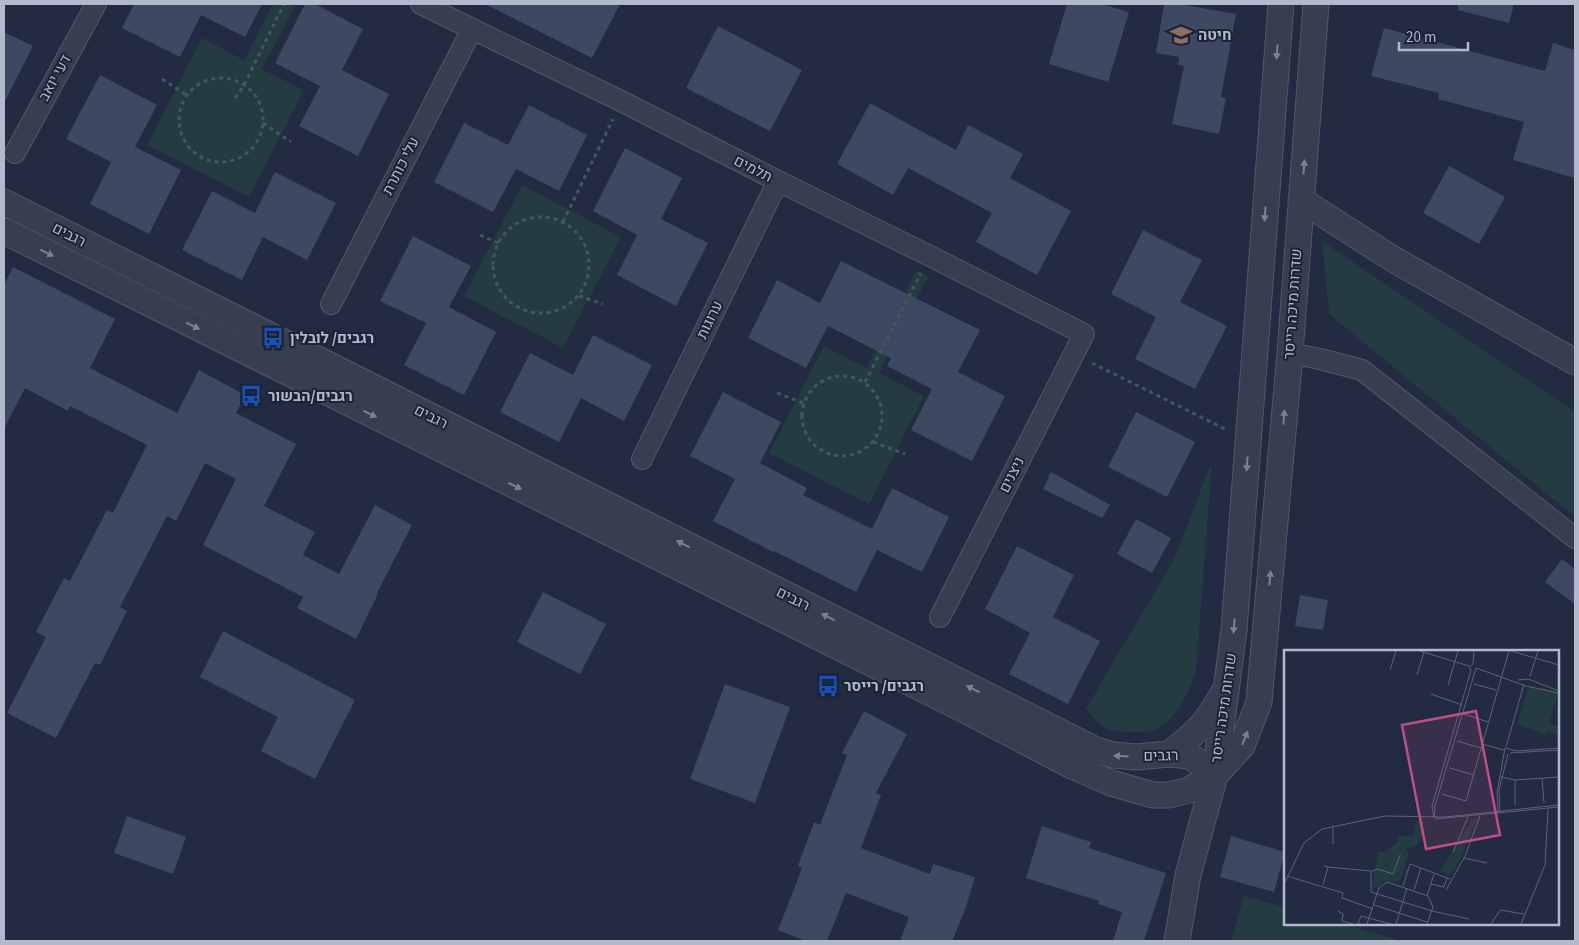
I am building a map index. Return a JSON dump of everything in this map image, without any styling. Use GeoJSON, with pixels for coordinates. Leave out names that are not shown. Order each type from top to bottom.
{"type":"FeatureCollection","features":[{"type":"Feature","properties":{"kind":"street","name":"דעי יואב"},"geometry":{"type":"LineString","coordinates":[[15,153],[96,4]]}},
{"type":"Feature","properties":{"kind":"street","name":"תלמים"},"geometry":{"type":"LineString","coordinates":[[421,4],[621,101],[778,182],[1084,334]]}},
{"type":"Feature","properties":{"kind":"street","name":"שדרות מיכה רייסר"},"geometry":{"type":"LineString","coordinates":[[1215,776],[1234,630],[1281,4]]}},
{"type":"Feature","properties":{"kind":"street","name":"שדרות מיכה רייסר"},"geometry":{"type":"LineString","coordinates":[[1215,776],[1242,746],[1259,702],[1290,353],[1316,4]]}},
{"type":"Feature","properties":{"kind":"street","name":"עלי כותרת"},"geometry":{"type":"LineString","coordinates":[[331,304],[472,29]]}},
{"type":"Feature","properties":{"kind":"street","name":"ערוגות"},"geometry":{"type":"LineString","coordinates":[[642,459],[778,182]]}},
{"type":"Feature","properties":{"kind":"street"},"geometry":{"type":"LineString","coordinates":[[1301,200],[1393,259],[1575,362]]}},
{"type":"Feature","properties":{"kind":"street","name":"רגבים"},"geometry":{"type":"LineString","coordinates":[[4,202],[1082,744],[1112,755],[1137,757],[1169,754],[1190,756],[1215,776],[1189,790],[1169,795],[1153,795],[1111,783],[1070,765],[961,708],[4,231]]}},
{"type":"Feature","properties":{"kind":"street","name":"ניצנים"},"geometry":{"type":"LineString","coordinates":[[940,616],[1084,334]]}},
{"type":"Feature","properties":{"kind":"street"},"geometry":{"type":"LineString","coordinates":[[1290,353],[1362,370],[1575,538]]}},
{"type":"Feature","properties":{"kind":"street"},"geometry":{"type":"LineString","coordinates":[[1169,754],[1194,734],[1211,716],[1226,689]]}},
{"type":"Feature","properties":{"kind":"street"},"geometry":{"type":"LineString","coordinates":[[1177,941],[1188,875],[1215,776]]}},
{"type":"Feature","properties":{"kind":"path"},"geometry":{"type":"LineString","coordinates":[[235,98],[244,85],[284,4]]}},
{"type":"Feature","properties":{"kind":"path"},"geometry":{"type":"LineString","coordinates":[[224,78],[238,81],[244,85],[255,95],[261,108],[263,123],[259,137],[249,151],[237,159],[223,162],[208,160],[198,155],[187,144],[181,131],[179,117],[183,102],[196,85],[210,79],[224,78]]}},
{"type":"Feature","properties":{"kind":"path"},"geometry":{"type":"LineString","coordinates":[[162,79],[188,96]]}},
{"type":"Feature","properties":{"kind":"path"},"geometry":{"type":"LineString","coordinates":[[563,222],[621,101]]}},
{"type":"Feature","properties":{"kind":"path"},"geometry":{"type":"LineString","coordinates":[[263,123],[291,142]]}},
{"type":"Feature","properties":{"kind":"path"},"geometry":{"type":"LineString","coordinates":[[536,216],[553,218],[563,222],[580,236],[588,251],[590,268],[586,284],[579,296],[566,307],[551,313],[534,314],[511,304],[500,291],[494,276],[493,258],[498,243],[506,231],[520,221],[536,216]]}},
{"type":"Feature","properties":{"kind":"path"},"geometry":{"type":"LineString","coordinates":[[480,235],[498,243]]}},
{"type":"Feature","properties":{"kind":"path"},"geometry":{"type":"LineString","coordinates":[[865,382],[930,256]]}},
{"type":"Feature","properties":{"kind":"path"},"geometry":{"type":"LineString","coordinates":[[579,296],[603,304]]}},
{"type":"Feature","properties":{"kind":"path"},"geometry":{"type":"LineString","coordinates":[[1074,354],[1248,440]]}},
{"type":"Feature","properties":{"kind":"path"},"geometry":{"type":"LineString","coordinates":[[838,375],[852,376],[865,382],[875,392],[881,402],[883,416],[880,430],[873,442],[858,453],[844,457],[830,455],[818,448],[805,431],[802,417],[804,403],[810,391],[825,379],[838,375]]}},
{"type":"Feature","properties":{"kind":"path"},"geometry":{"type":"LineString","coordinates":[[777,393],[804,403]]}},
{"type":"Feature","properties":{"kind":"path"},"geometry":{"type":"LineString","coordinates":[[873,442],[905,454]]}},
{"type":"Feature","properties":{"kind":"shaded area"},"geometry":{"type":"Polygon","coordinates":[[[273,4],[296,4],[262,69],[304,90],[249,197],[147,145],[202,38],[244,60],[273,4]]]}},
{"type":"Feature","properties":{"kind":"shaded area"},"geometry":{"type":"Polygon","coordinates":[[[522,185],[621,237],[563,348],[464,296],[522,185]]]}},
{"type":"Feature","properties":{"kind":"shaded area"},"geometry":{"type":"Polygon","coordinates":[[[1322,241],[1575,412],[1575,517],[1329,314],[1322,241]]]}},
{"type":"Feature","properties":{"kind":"shaded area"},"geometry":{"type":"Polygon","coordinates":[[[916,270],[928,277],[879,373],[924,396],[869,504],[769,453],[824,346],[866,368],[916,270]]]}},
{"type":"Feature","properties":{"kind":"shaded area"},"geometry":{"type":"Polygon","coordinates":[[[1212,461],[1196,672],[1179,709],[1157,729],[1145,732],[1110,730],[1101,725],[1086,709],[1174,559],[1212,461]]]}},
{"type":"Feature","properties":{"kind":"shaded area"},"geometry":{"type":"Polygon","coordinates":[[[1244,896],[1284,907],[1284,925],[1346,925],[1396,939],[1397,941],[1231,941],[1244,896]]]}},
{"type":"Feature","properties":{"kind":"building"},"geometry":{"type":"Polygon","coordinates":[[[134,4],[262,4],[245,37],[201,15],[180,57],[122,28],[134,4]]]}},
{"type":"Feature","properties":{"kind":"building"},"geometry":{"type":"Polygon","coordinates":[[[305,4],[315,4],[363,29],[342,70],[389,94],[358,156],[299,126],[320,86],[275,63],[305,4]]]}},
{"type":"Feature","properties":{"kind":"building"},"geometry":{"type":"Polygon","coordinates":[[[485,4],[620,4],[592,58],[485,4]]]}},
{"type":"Feature","properties":{"kind":"building"},"geometry":{"type":"Polygon","coordinates":[[[1067,4],[1101,4],[1129,12],[1108,82],[1049,64],[1067,4]]]}},
{"type":"Feature","properties":{"kind":"building"},"geometry":{"type":"Polygon","coordinates":[[[1164,4],[1179,4],[1236,14],[1221,97],[1226,98],[1219,134],[1172,124],[1184,66],[1178,65],[1179,57],[1156,53],[1164,4]]]}},
{"type":"Feature","properties":{"kind":"building"},"geometry":{"type":"Polygon","coordinates":[[[1458,4],[1514,4],[1509,23],[1458,10],[1458,4]]]}},
{"type":"Feature","properties":{"kind":"building"},"geometry":{"type":"Polygon","coordinates":[[[718,26],[802,70],[770,131],[686,88],[718,26]]]}},
{"type":"Feature","properties":{"kind":"building"},"geometry":{"type":"Polygon","coordinates":[[[1384,28],[1545,71],[1553,43],[1575,50],[1575,178],[1513,160],[1524,122],[1438,99],[1439,93],[1371,76],[1384,28]]]}},
{"type":"Feature","properties":{"kind":"building"},"geometry":{"type":"Polygon","coordinates":[[[4,32],[33,46],[4,103],[4,32]]]}},
{"type":"Feature","properties":{"kind":"building"},"geometry":{"type":"Polygon","coordinates":[[[100,75],[157,105],[135,147],[181,170],[149,234],[90,204],[111,162],[66,139],[100,75]]]}},
{"type":"Feature","properties":{"kind":"building"},"geometry":{"type":"Polygon","coordinates":[[[870,103],[956,150],[968,125],[1023,154],[1010,178],[1071,211],[1037,275],[976,242],[992,213],[908,168],[893,195],[837,164],[870,103]]]}},
{"type":"Feature","properties":{"kind":"building"},"geometry":{"type":"Polygon","coordinates":[[[529,105],[587,135],[559,191],[516,169],[493,212],[434,182],[464,123],[508,145],[529,105]]]}},
{"type":"Feature","properties":{"kind":"building"},"geometry":{"type":"Polygon","coordinates":[[[625,148],[682,178],[661,219],[708,243],[676,306],[617,275],[637,235],[593,211],[625,148]]]}},
{"type":"Feature","properties":{"kind":"building"},"geometry":{"type":"Polygon","coordinates":[[[1449,166],[1505,197],[1479,244],[1423,213],[1449,166]]]}},
{"type":"Feature","properties":{"kind":"building"},"geometry":{"type":"Polygon","coordinates":[[[275,172],[336,203],[307,260],[263,237],[242,280],[182,250],[212,191],[255,213],[275,172]]]}},
{"type":"Feature","properties":{"kind":"building"},"geometry":{"type":"Polygon","coordinates":[[[1143,230],[1202,260],[1180,302],[1227,326],[1195,389],[1135,359],[1156,317],[1111,294],[1143,230]]]}},
{"type":"Feature","properties":{"kind":"building"},"geometry":{"type":"Polygon","coordinates":[[[413,236],[471,266],[449,307],[496,332],[464,395],[404,365],[426,323],[380,301],[413,236]]]}},
{"type":"Feature","properties":{"kind":"building"},"geometry":{"type":"Polygon","coordinates":[[[841,261],[980,330],[958,372],[1005,396],[972,461],[911,430],[932,389],[887,366],[891,358],[828,326],[806,368],[748,338],[777,280],[820,303],[841,261]]]}},
{"type":"Feature","properties":{"kind":"building"},"geometry":{"type":"Polygon","coordinates":[[[13,267],[115,319],[90,368],[177,413],[199,370],[245,395],[236,413],[296,444],[264,506],[315,532],[303,555],[339,574],[375,505],[412,525],[356,639],[297,608],[303,597],[203,545],[236,479],[205,463],[176,521],[167,516],[120,607],[127,611],[100,665],[95,663],[56,738],[7,713],[46,637],[36,632],[64,578],[70,581],[107,510],[113,513],[147,445],[70,406],[68,411],[25,388],[4,429],[4,285],[13,267]]]}},
{"type":"Feature","properties":{"kind":"building"},"geometry":{"type":"Polygon","coordinates":[[[593,335],[652,365],[624,421],[581,398],[559,442],[500,412],[530,353],[573,375],[593,335]]]}},
{"type":"Feature","properties":{"kind":"building"},"geometry":{"type":"Polygon","coordinates":[[[723,392],[781,422],[760,463],[807,488],[803,495],[872,529],[892,488],[949,517],[922,572],[877,550],[856,592],[713,521],[735,479],[690,456],[723,392]]]}},
{"type":"Feature","properties":{"kind":"building"},"geometry":{"type":"Polygon","coordinates":[[[1136,412],[1195,442],[1167,497],[1108,467],[1136,412]]]}},
{"type":"Feature","properties":{"kind":"building"},"geometry":{"type":"Polygon","coordinates":[[[1051,472],[1110,505],[1102,518],[1043,489],[1051,472]]]}},
{"type":"Feature","properties":{"kind":"building"},"geometry":{"type":"Polygon","coordinates":[[[1136,519],[1171,538],[1152,573],[1117,554],[1136,519]]]}},
{"type":"Feature","properties":{"kind":"building"},"geometry":{"type":"Polygon","coordinates":[[[1017,546],[1074,575],[1053,617],[1100,641],[1068,704],[1009,674],[1030,633],[985,609],[1017,546]]]}},
{"type":"Feature","properties":{"kind":"building"},"geometry":{"type":"Polygon","coordinates":[[[1562,559],[1575,569],[1575,604],[1545,582],[1562,559]]]}},
{"type":"Feature","properties":{"kind":"building"},"geometry":{"type":"Polygon","coordinates":[[[543,592],[606,624],[580,674],[517,642],[543,592]]]}},
{"type":"Feature","properties":{"kind":"building"},"geometry":{"type":"Polygon","coordinates":[[[1300,595],[1328,600],[1323,630],[1295,626],[1300,595]]]}},
{"type":"Feature","properties":{"kind":"building"},"geometry":{"type":"Polygon","coordinates":[[[223,631],[355,700],[315,779],[261,751],[278,717],[200,677],[223,631]]]}},
{"type":"Feature","properties":{"kind":"building"},"geometry":{"type":"Polygon","coordinates":[[[725,684],[790,707],[755,803],[690,779],[725,684]]]}},
{"type":"Feature","properties":{"kind":"building"},"geometry":{"type":"Polygon","coordinates":[[[864,711],[907,734],[876,793],[881,795],[861,848],[930,874],[933,864],[975,877],[965,910],[952,941],[900,941],[909,917],[846,893],[827,941],[806,941],[778,930],[802,868],[798,866],[814,822],[820,825],[847,755],[842,753],[864,711]]]}},
{"type":"Feature","properties":{"kind":"building"},"geometry":{"type":"Polygon","coordinates":[[[127,816],[186,837],[173,874],[114,853],[127,816]]]}},
{"type":"Feature","properties":{"kind":"building"},"geometry":{"type":"Polygon","coordinates":[[[1042,826],[1091,842],[1089,848],[1166,873],[1144,941],[1113,941],[1122,912],[1098,904],[1099,901],[1026,878],[1042,826]]]}},
{"type":"Feature","properties":{"kind":"building"},"geometry":{"type":"Polygon","coordinates":[[[1231,836],[1284,852],[1274,892],[1220,877],[1231,836]]]}},
{"type":"Feature","properties":{"kind":"place","name":"חיטה"},"geometry":{"type":"Point","coordinates":[1181,35]}},
{"type":"Feature","properties":{"kind":"place","name":"רגבים/ לובלין"},"geometry":{"type":"Point","coordinates":[273,338]}},
{"type":"Feature","properties":{"kind":"place","name":"רגבים/הבשור"},"geometry":{"type":"Point","coordinates":[251,396]}},
{"type":"Feature","properties":{"kind":"place","name":"רגבים/ רייסר"},"geometry":{"type":"Point","coordinates":[828,686]}}]}
